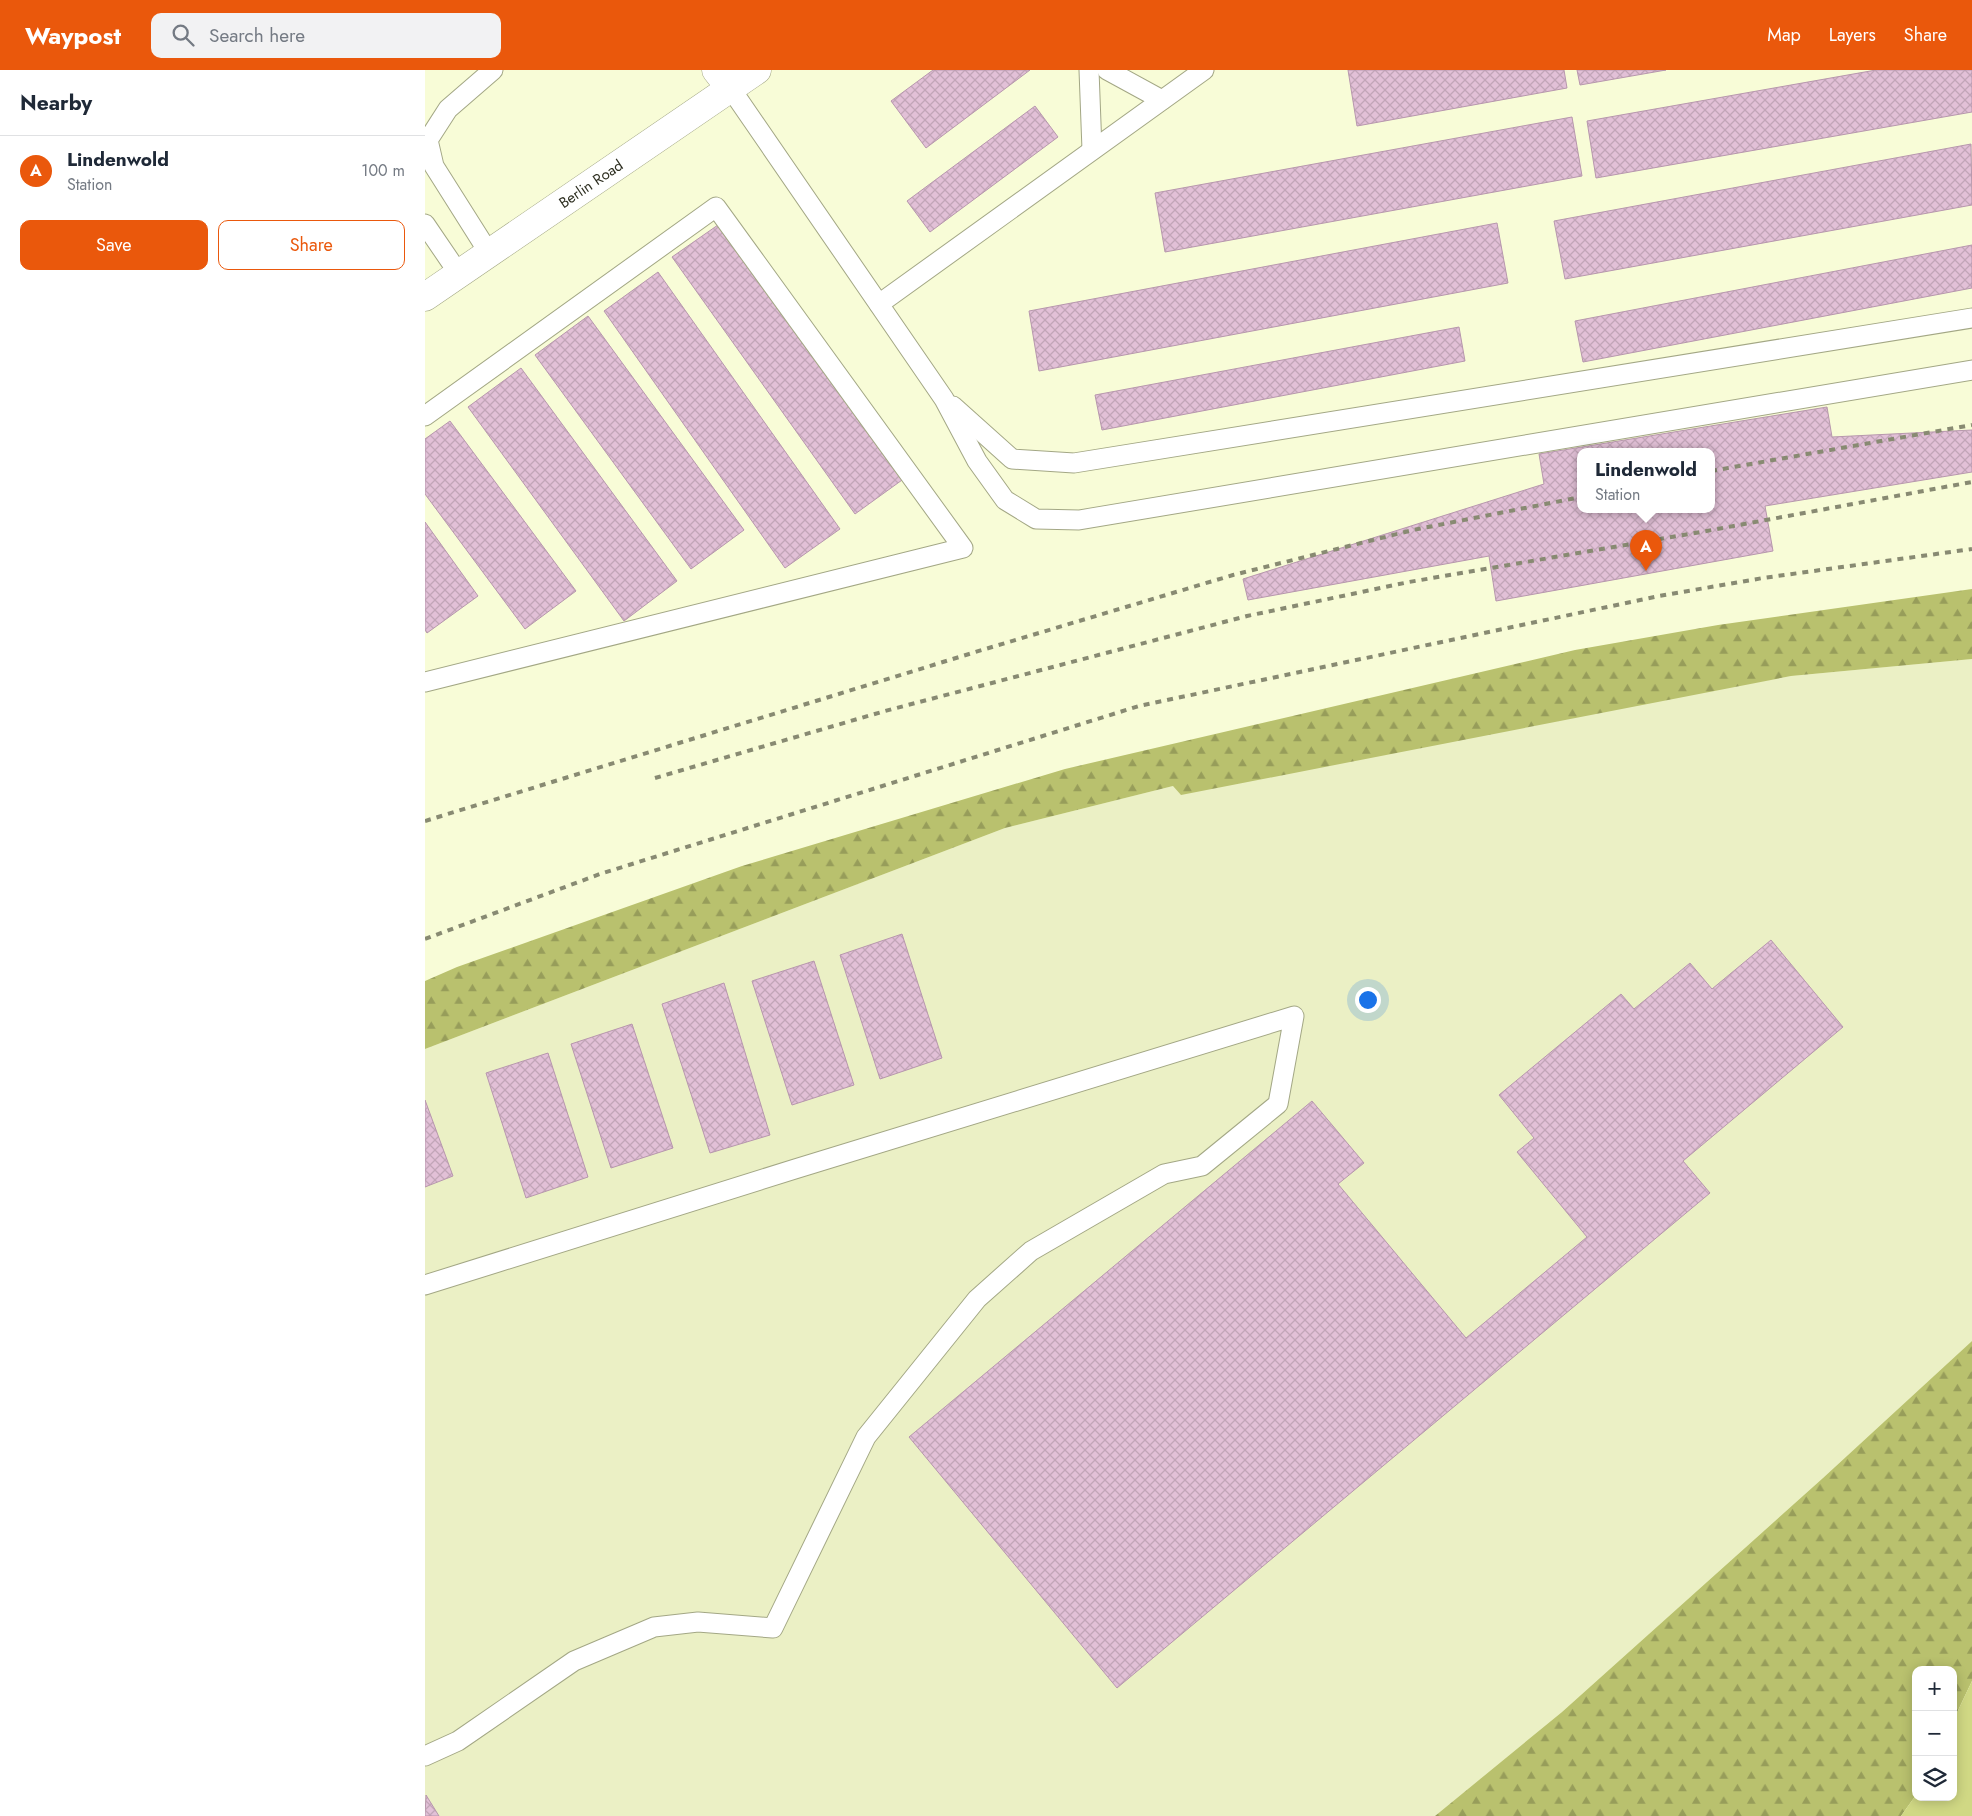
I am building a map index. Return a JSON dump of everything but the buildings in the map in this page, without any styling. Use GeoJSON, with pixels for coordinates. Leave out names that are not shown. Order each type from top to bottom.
{"type":"FeatureCollection","features":[{"type":"Feature","properties":{"kind":"street","name":"Berlin Road"},"geometry":{"type":"LineString","coordinates":[[425,297],[489,253],[723,79],[757,70]]}},
{"type":"Feature","properties":{"kind":"lane"},"geometry":{"type":"LineString","coordinates":[[489,253],[434,166],[427,140],[448,110],[493,70]]}},
{"type":"Feature","properties":{"kind":"lane"},"geometry":{"type":"LineString","coordinates":[[1089,70],[1092,150]]}},
{"type":"Feature","properties":{"kind":"lane"},"geometry":{"type":"LineString","coordinates":[[1107,70],[1162,100]]}},
{"type":"Feature","properties":{"kind":"lane"},"geometry":{"type":"LineString","coordinates":[[879,304],[1204,70]]}},
{"type":"Feature","properties":{"kind":"lane"},"geometry":{"type":"LineString","coordinates":[[723,79],[944,399],[977,461],[1005,500],[1036,520],[1079,520],[1972,370]]}},
{"type":"Feature","properties":{"kind":"lane"},"geometry":{"type":"LineString","coordinates":[[425,416],[716,208],[963,548],[425,682]]}},
{"type":"Feature","properties":{"kind":"lane"},"geometry":{"type":"LineString","coordinates":[[425,224],[459,274]]}},
{"type":"Feature","properties":{"kind":"lane"},"geometry":{"type":"LineString","coordinates":[[944,399],[1013,459],[1074,463],[1972,318]]}},
{"type":"Feature","properties":{"kind":"lane"},"geometry":{"type":"LineString","coordinates":[[425,1285],[814,1163],[1294,1016],[1278,1104],[1201,1166],[1164,1174],[1031,1251],[977,1299],[866,1437],[773,1628],[698,1622],[646,1630],[574,1661],[458,1741],[425,1756]]}},
{"type":"Feature","properties":{"kind":"shaded area"},"geometry":{"type":"Polygon","coordinates":[[[1972,659],[1972,1341],[1823,1478],[1562,1712],[1435,1816],[425,1816],[425,1049],[1005,828],[1173,786],[1791,676],[1972,659]]]}},
{"type":"Feature","properties":{"kind":"shaded area"},"geometry":{"type":"Polygon","coordinates":[[[1972,1681],[1972,1816],[1901,1816],[1912,1801],[1957,1801],[1957,1713],[1972,1681]]]}},
{"type":"Feature","properties":{"kind":"green space"},"geometry":{"type":"Polygon","coordinates":[[[1972,589],[1972,659],[1791,676],[1181,795],[1173,786],[1005,828],[425,1049],[425,981],[457,967],[742,866],[1065,769],[1575,650],[1718,625],[1972,589]]]}},
{"type":"Feature","properties":{"kind":"green space"},"geometry":{"type":"Polygon","coordinates":[[[1972,1341],[1972,1681],[1957,1713],[1957,1666],[1912,1666],[1912,1801],[1901,1816],[1435,1816],[1562,1712],[1823,1478],[1972,1341]]]}},
{"type":"Feature","properties":{"kind":"railway"},"geometry":{"type":"LineString","coordinates":[[1715,470],[1972,425]]}},
{"type":"Feature","properties":{"kind":"railway"},"geometry":{"type":"LineString","coordinates":[[655,778],[885,711],[1247,616],[1409,582],[1701,532],[1972,482]]}},
{"type":"Feature","properties":{"kind":"railway"},"geometry":{"type":"LineString","coordinates":[[425,821],[1233,575],[1413,530],[1577,498]]}},
{"type":"Feature","properties":{"kind":"railway"},"geometry":{"type":"LineString","coordinates":[[425,939],[600,874],[1139,706],[1659,596],[1763,578],[1972,549]]}},
{"type":"Feature","properties":{"kind":"place","name":"Lindenwold"},"geometry":{"type":"Point","coordinates":[1646,571]}}]}
